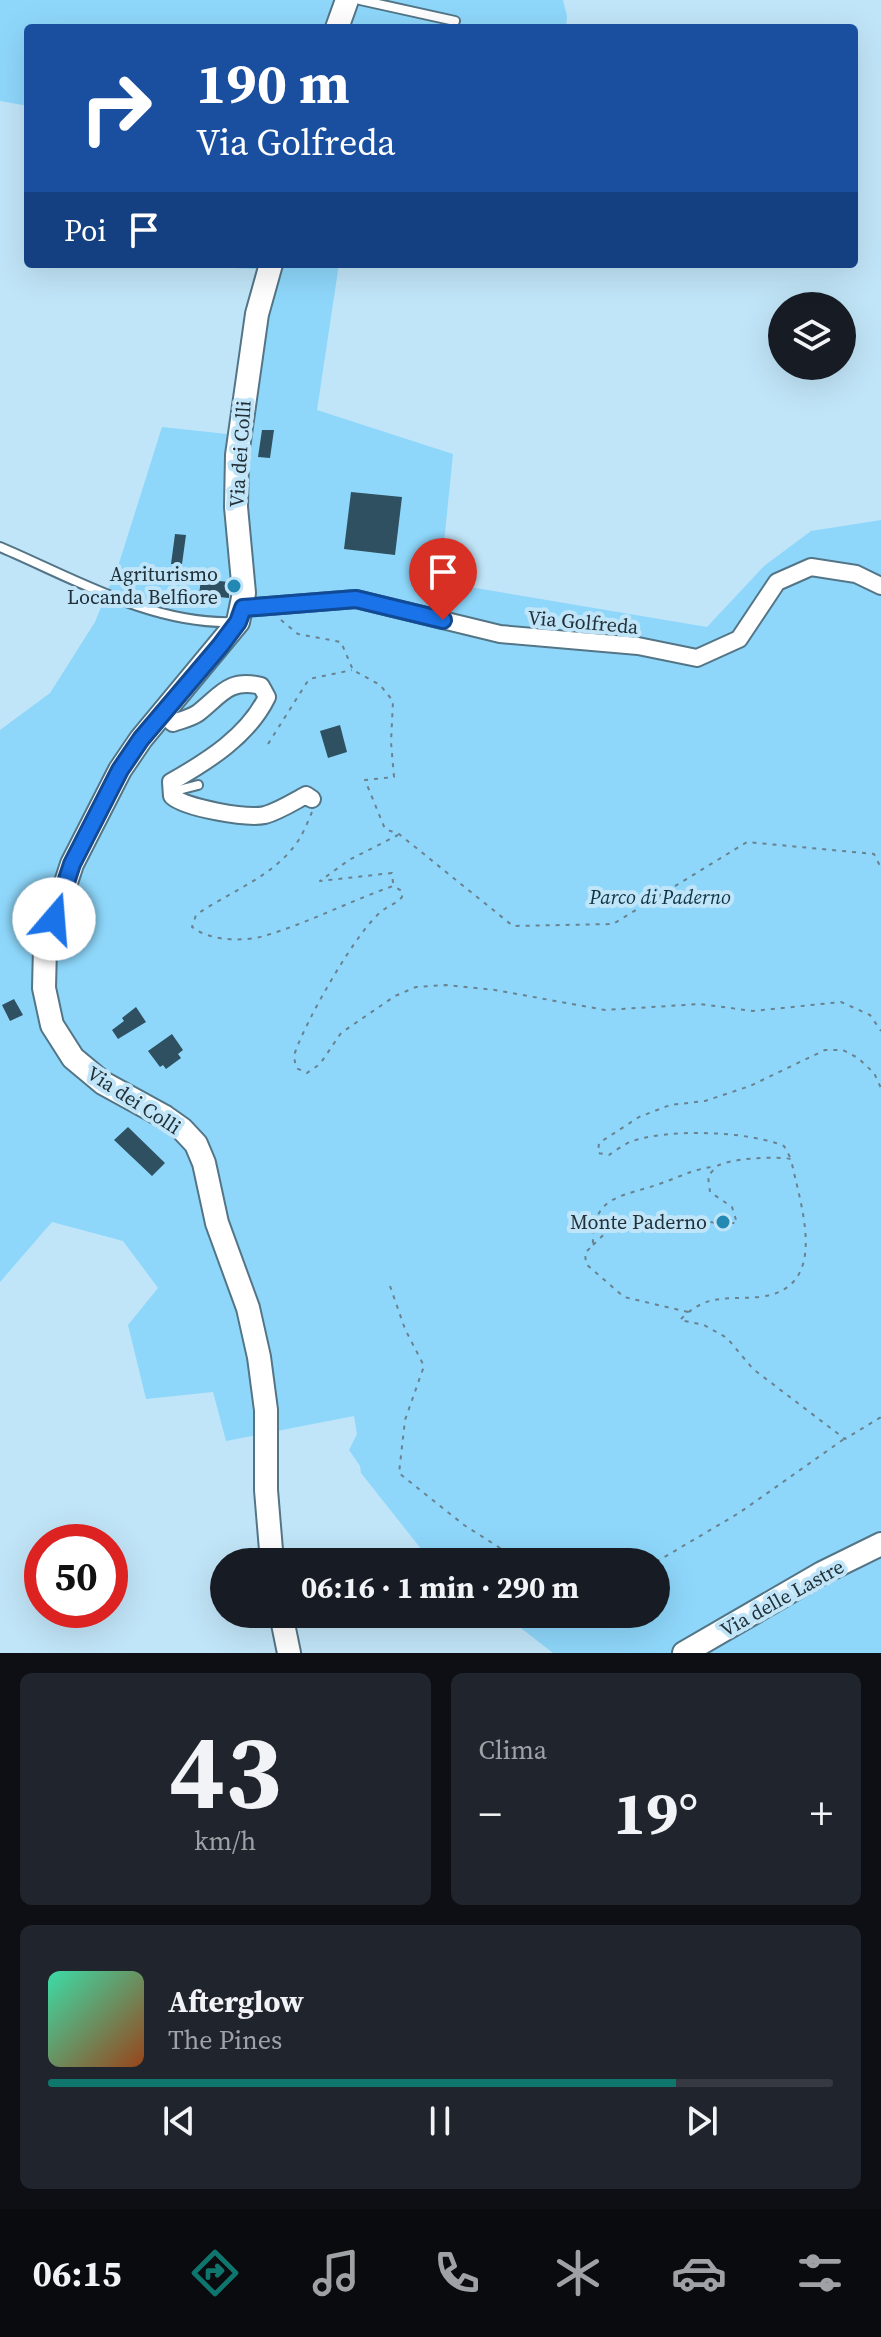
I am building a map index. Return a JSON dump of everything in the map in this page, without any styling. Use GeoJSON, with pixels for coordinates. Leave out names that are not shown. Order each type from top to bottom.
{"type":"FeatureCollection","features":[{"type":"Feature","properties":{"kind":"main road"},"geometry":{"type":"LineString","coordinates":[[338,24],[347,0]]}},
{"type":"Feature","properties":{"kind":"main road","name":"Via dei Colli"},"geometry":{"type":"LineString","coordinates":[[270,268],[257,314],[237,455],[236,507],[244,593],[241,615],[141,739],[120,770],[72,864],[45,947],[44,988],[52,1025],[73,1058],[103,1083],[182,1129],[196,1144],[204,1163],[217,1223],[248,1308],[261,1370],[266,1410],[266,1490],[271,1548]]}},
{"type":"Feature","properties":{"kind":"main road","name":"Via delle Lastre"},"geometry":{"type":"LineString","coordinates":[[684,1653],[822,1573],[881,1544]]}},
{"type":"Feature","properties":{"kind":"main road"},"geometry":{"type":"LineString","coordinates":[[284,1628],[289,1653]]}},
{"type":"Feature","properties":{"kind":"street","name":"Via Golfreda"},"geometry":{"type":"LineString","coordinates":[[241,615],[356,599],[500,634],[638,646],[697,658],[739,639],[777,582],[811,567],[856,574],[881,586]]}},
{"type":"Feature","properties":{"kind":"street"},"geometry":{"type":"LineString","coordinates":[[163,714],[173,723],[195,715],[218,694],[244,682],[261,686],[267,697],[260,713],[215,756],[171,782],[173,799],[185,804],[263,816],[306,795],[312,799]]}},
{"type":"Feature","properties":{"kind":"lane"},"geometry":{"type":"LineString","coordinates":[[360,0],[455,21]]}},
{"type":"Feature","properties":{"kind":"lane"},"geometry":{"type":"LineString","coordinates":[[0,547],[143,609],[216,623],[241,615]]}},
{"type":"Feature","properties":{"kind":"lane"},"geometry":{"type":"LineString","coordinates":[[171,792],[198,785]]}},
{"type":"Feature","properties":{"kind":"path"},"geometry":{"type":"LineString","coordinates":[[281,620],[298,634],[341,642],[353,670],[380,685],[393,701],[391,742],[394,777],[365,780],[385,829],[399,834],[513,926],[613,924],[747,842],[874,854],[881,868]]}},
{"type":"Feature","properties":{"kind":"path"},"geometry":{"type":"LineString","coordinates":[[268,744],[309,679],[353,670]]}},
{"type":"Feature","properties":{"kind":"path"},"geometry":{"type":"LineString","coordinates":[[312,799],[315,807],[304,829],[280,862],[196,915],[192,927],[202,935],[231,939],[262,936],[393,886],[402,891],[402,897],[395,905],[382,910],[354,944],[312,1015],[294,1053],[296,1068],[307,1073],[320,1064],[341,1033],[395,996],[416,987],[446,985],[495,990],[605,1010],[700,1004],[753,1011],[841,1002],[870,1015],[881,1031]]}},
{"type":"Feature","properties":{"kind":"path"},"geometry":{"type":"LineString","coordinates":[[393,886],[392,873],[320,881],[349,860],[399,834]]}},
{"type":"Feature","properties":{"kind":"path"},"geometry":{"type":"LineString","coordinates":[[845,1439],[753,1369],[727,1338],[704,1325],[680,1320],[695,1305],[736,1296],[760,1297],[781,1291],[799,1277],[806,1261],[804,1222],[791,1159],[784,1146],[767,1139],[681,1133],[631,1142],[609,1155],[598,1153],[599,1143],[639,1117],[670,1105],[705,1101],[750,1086],[825,1050],[843,1050],[858,1058],[874,1073],[881,1088]]}},
{"type":"Feature","properties":{"kind":"path"},"geometry":{"type":"LineString","coordinates":[[593,1245],[592,1227],[604,1206],[616,1195],[665,1182],[690,1170],[773,1155],[791,1159]]}},
{"type":"Feature","properties":{"kind":"path"},"geometry":{"type":"LineString","coordinates":[[688,1312],[624,1297],[586,1264],[585,1253],[621,1218],[649,1221],[665,1217],[686,1222],[737,1223],[732,1207],[710,1192],[708,1176],[717,1166]]}},
{"type":"Feature","properties":{"kind":"path"},"geometry":{"type":"LineString","coordinates":[[390,1286],[405,1329],[424,1366],[405,1420],[399,1473],[464,1525],[500,1548]]}},
{"type":"Feature","properties":{"kind":"path"},"geometry":{"type":"LineString","coordinates":[[670,1554],[739,1513],[881,1417]]}},
{"type":"Feature","properties":{"kind":"green space"},"geometry":{"type":"Polygon","coordinates":[[[0,0],[563,0],[567,16],[566,24],[24,24],[24,105],[0,101],[0,0]]]}},
{"type":"Feature","properties":{"kind":"green space","name":"Parco di Paderno"},"geometry":{"type":"Polygon","coordinates":[[[233,268],[338,268],[317,410],[453,454],[440,582],[707,627],[764,566],[811,531],[881,520],[881,1653],[553,1653],[521,1628],[670,1628],[670,1548],[420,1548],[361,1473],[349,1450],[357,1434],[354,1416],[226,1441],[213,1392],[146,1399],[128,1325],[158,1288],[123,1241],[52,1222],[0,1282],[0,730],[50,693],[95,622],[120,560],[162,427],[227,434],[256,269],[233,268]]]}},
{"type":"Feature","properties":{"kind":"building"},"geometry":{"type":"Polygon","coordinates":[[[262,430],[274,430],[270,458],[258,457],[262,430]]]}},
{"type":"Feature","properties":{"kind":"building"},"geometry":{"type":"Polygon","coordinates":[[[351,492],[402,497],[395,555],[344,549],[351,492]]]}},
{"type":"Feature","properties":{"kind":"building"},"geometry":{"type":"Polygon","coordinates":[[[175,534],[186,535],[182,564],[171,564],[175,534]]]}},
{"type":"Feature","properties":{"kind":"building"},"geometry":{"type":"Polygon","coordinates":[[[201,579],[229,582],[229,598],[199,595],[201,579]]]}},
{"type":"Feature","properties":{"kind":"building"},"geometry":{"type":"Polygon","coordinates":[[[340,725],[347,752],[328,758],[320,731],[340,725]]]}},
{"type":"Feature","properties":{"kind":"building"},"geometry":{"type":"Polygon","coordinates":[[[14,999],[23,1015],[10,1021],[2,1005],[14,999]]]}},
{"type":"Feature","properties":{"kind":"building"},"geometry":{"type":"Polygon","coordinates":[[[136,1007],[146,1022],[118,1039],[112,1030],[136,1007]]]}},
{"type":"Feature","properties":{"kind":"building"},"geometry":{"type":"Polygon","coordinates":[[[172,1034],[183,1050],[178,1054],[181,1058],[166,1069],[163,1065],[160,1067],[148,1051],[172,1034]]]}},
{"type":"Feature","properties":{"kind":"building"},"geometry":{"type":"Polygon","coordinates":[[[128,1127],[165,1163],[152,1176],[114,1140],[128,1127]]]}},
{"type":"Feature","properties":{"kind":"place","name":"Agriturismo Locanda Belfiore"},"geometry":{"type":"Point","coordinates":[234,586]}},
{"type":"Feature","properties":{"kind":"place","name":"Monte Paderno"},"geometry":{"type":"Point","coordinates":[723,1222]}},
{"type":"Feature","properties":{"kind":"route"},"geometry":{"type":"LineString","coordinates":[[54,919],[72,864],[120,770],[141,739],[220,646],[238,622],[243,608],[356,599],[443,620]]}}]}
